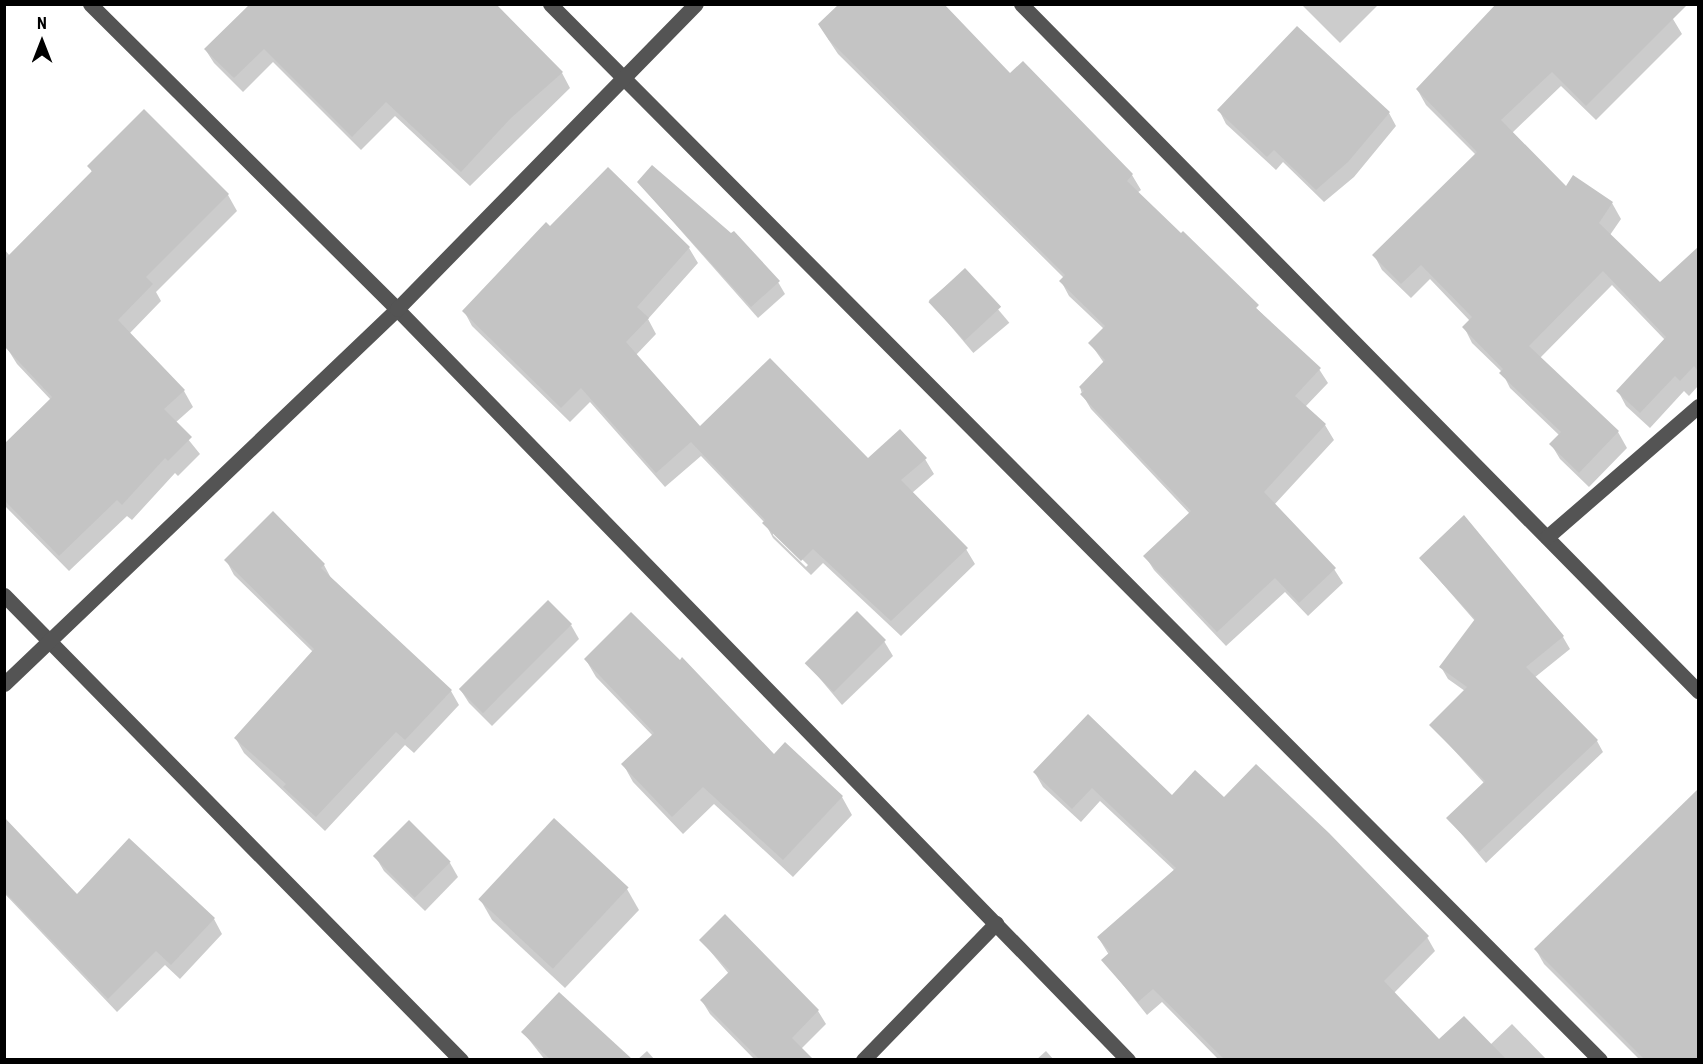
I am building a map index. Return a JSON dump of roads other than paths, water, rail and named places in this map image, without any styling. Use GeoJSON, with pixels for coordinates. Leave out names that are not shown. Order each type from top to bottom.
{"type":"FeatureCollection","features":[{"type":"Feature","properties":{"kind":"street"},"geometry":{"type":"LineString","coordinates":[[90,4],[397,309],[1128,1059]]}},
{"type":"Feature","properties":{"kind":"street"},"geometry":{"type":"LineString","coordinates":[[549,4],[625,76],[1600,1059]]}},
{"type":"Feature","properties":{"kind":"street"},"geometry":{"type":"LineString","coordinates":[[4,684],[397,309],[696,4]]}},
{"type":"Feature","properties":{"kind":"street"},"geometry":{"type":"LineString","coordinates":[[1022,4],[1698,691]]}},
{"type":"Feature","properties":{"kind":"street"},"geometry":{"type":"LineString","coordinates":[[1547,537],[1698,406]]}},
{"type":"Feature","properties":{"kind":"street"},"geometry":{"type":"LineString","coordinates":[[4,595],[461,1059]]}},
{"type":"Feature","properties":{"kind":"street"},"geometry":{"type":"LineString","coordinates":[[863,1059],[996,923]]}}]}
